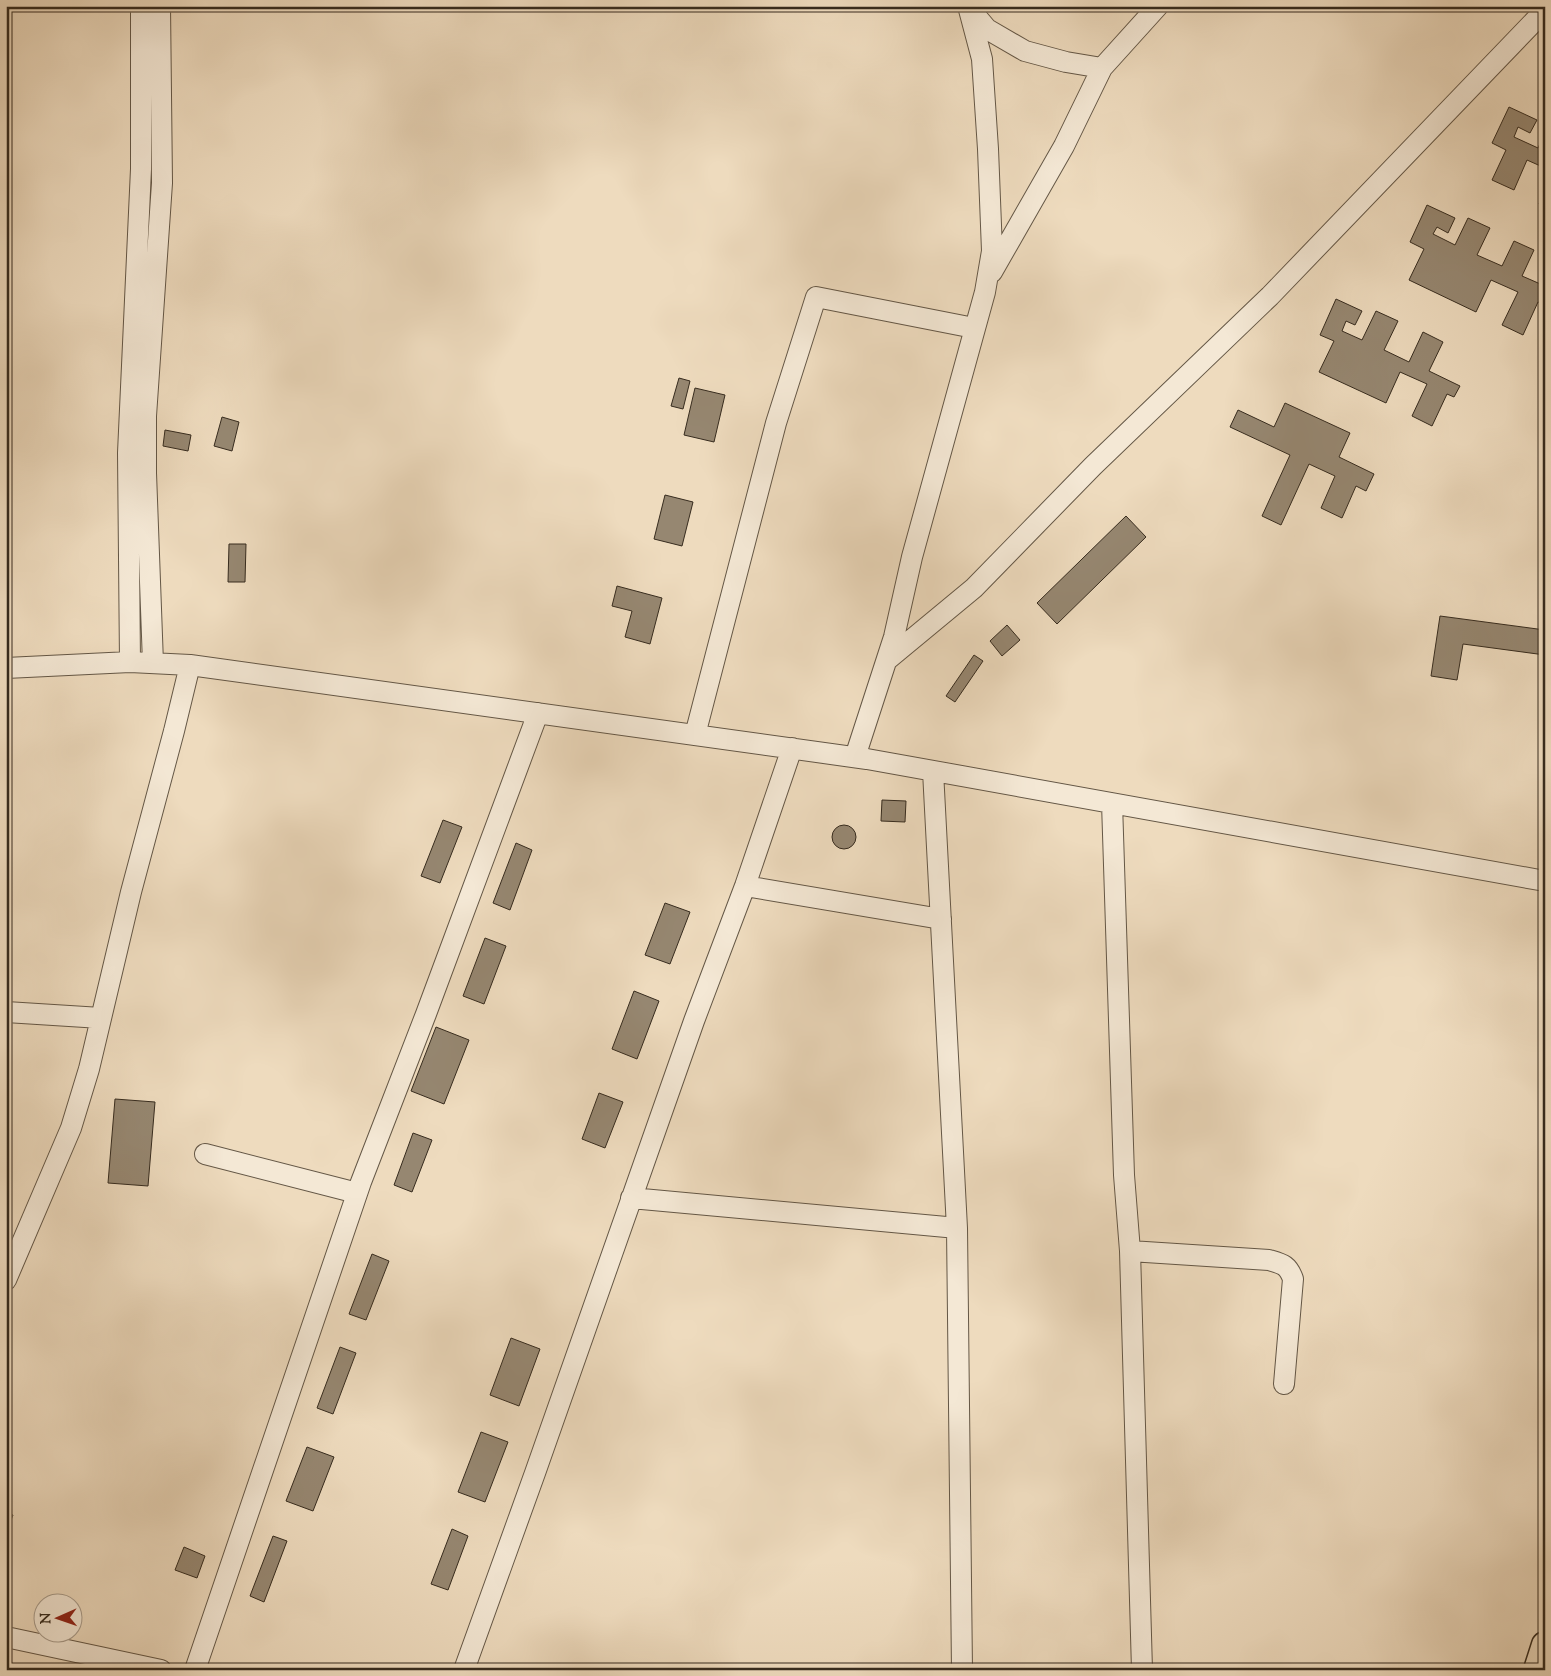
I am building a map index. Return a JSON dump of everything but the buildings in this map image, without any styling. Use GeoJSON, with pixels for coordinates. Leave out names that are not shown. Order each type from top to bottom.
{"type":"FeatureCollection","features":[{"type":"Feature","properties":{"kind":"main road"},"geometry":{"type":"LineString","coordinates":[[1537,1670],[1545,1645]]}},
{"type":"Feature","properties":{"kind":"street"},"geometry":{"type":"LineString","coordinates":[[130,662],[128,453],[141,169],[141,6]]}},
{"type":"Feature","properties":{"kind":"street"},"geometry":{"type":"LineString","coordinates":[[153,663],[146,473],[146,416],[162,183],[160,6]]}},
{"type":"Feature","properties":{"kind":"street"},"geometry":{"type":"LineString","coordinates":[[968,6],[987,29],[1025,51],[1066,62],[1102,68]]}},
{"type":"Feature","properties":{"kind":"street"},"geometry":{"type":"LineString","coordinates":[[855,757],[894,637],[912,557],[987,281],[992,252],[984,79],[982,59],[968,6]]}},
{"type":"Feature","properties":{"kind":"street"},"geometry":{"type":"LineString","coordinates":[[987,281],[1064,146],[1102,68],[1158,6]]}},
{"type":"Feature","properties":{"kind":"street"},"geometry":{"type":"LineString","coordinates":[[887,660],[974,588],[1093,466],[1270,296],[1545,10]]}},
{"type":"Feature","properties":{"kind":"street"},"geometry":{"type":"LineString","coordinates":[[695,735],[776,423],[816,298],[974,328]]}},
{"type":"Feature","properties":{"kind":"street"},"geometry":{"type":"LineString","coordinates":[[6,668],[130,662],[190,665],[792,748],[855,757],[1545,881]]}},
{"type":"Feature","properties":{"kind":"street"},"geometry":{"type":"LineString","coordinates":[[6,1280],[71,1128],[89,1069],[131,892],[190,665]]}},
{"type":"Feature","properties":{"kind":"street"},"geometry":{"type":"LineString","coordinates":[[194,1670],[357,1193],[538,713]]}},
{"type":"Feature","properties":{"kind":"street"},"geometry":{"type":"LineString","coordinates":[[464,1670],[536,1473],[694,1021],[745,886],[792,748]]}},
{"type":"Feature","properties":{"kind":"street"},"geometry":{"type":"LineString","coordinates":[[933,771],[957,1228],[962,1670]]}},
{"type":"Feature","properties":{"kind":"street"},"geometry":{"type":"LineString","coordinates":[[1112,803],[1124,1175],[1130,1251],[1142,1670]]}},
{"type":"Feature","properties":{"kind":"street"},"geometry":{"type":"LineString","coordinates":[[745,886],[941,919]]}},
{"type":"Feature","properties":{"kind":"street"},"geometry":{"type":"LineString","coordinates":[[6,1012],[101,1018]]}},
{"type":"Feature","properties":{"kind":"street"},"geometry":{"type":"LineString","coordinates":[[205,1154],[357,1193]]}},
{"type":"Feature","properties":{"kind":"street"},"geometry":{"type":"LineString","coordinates":[[632,1198],[957,1228]]}},
{"type":"Feature","properties":{"kind":"street"},"geometry":{"type":"LineString","coordinates":[[1130,1251],[1270,1260],[1284,1265],[1290,1271],[1293,1279],[1284,1384]]}},
{"type":"Feature","properties":{"kind":"street"},"geometry":{"type":"LineString","coordinates":[[6,1637],[161,1670]]}}]}
